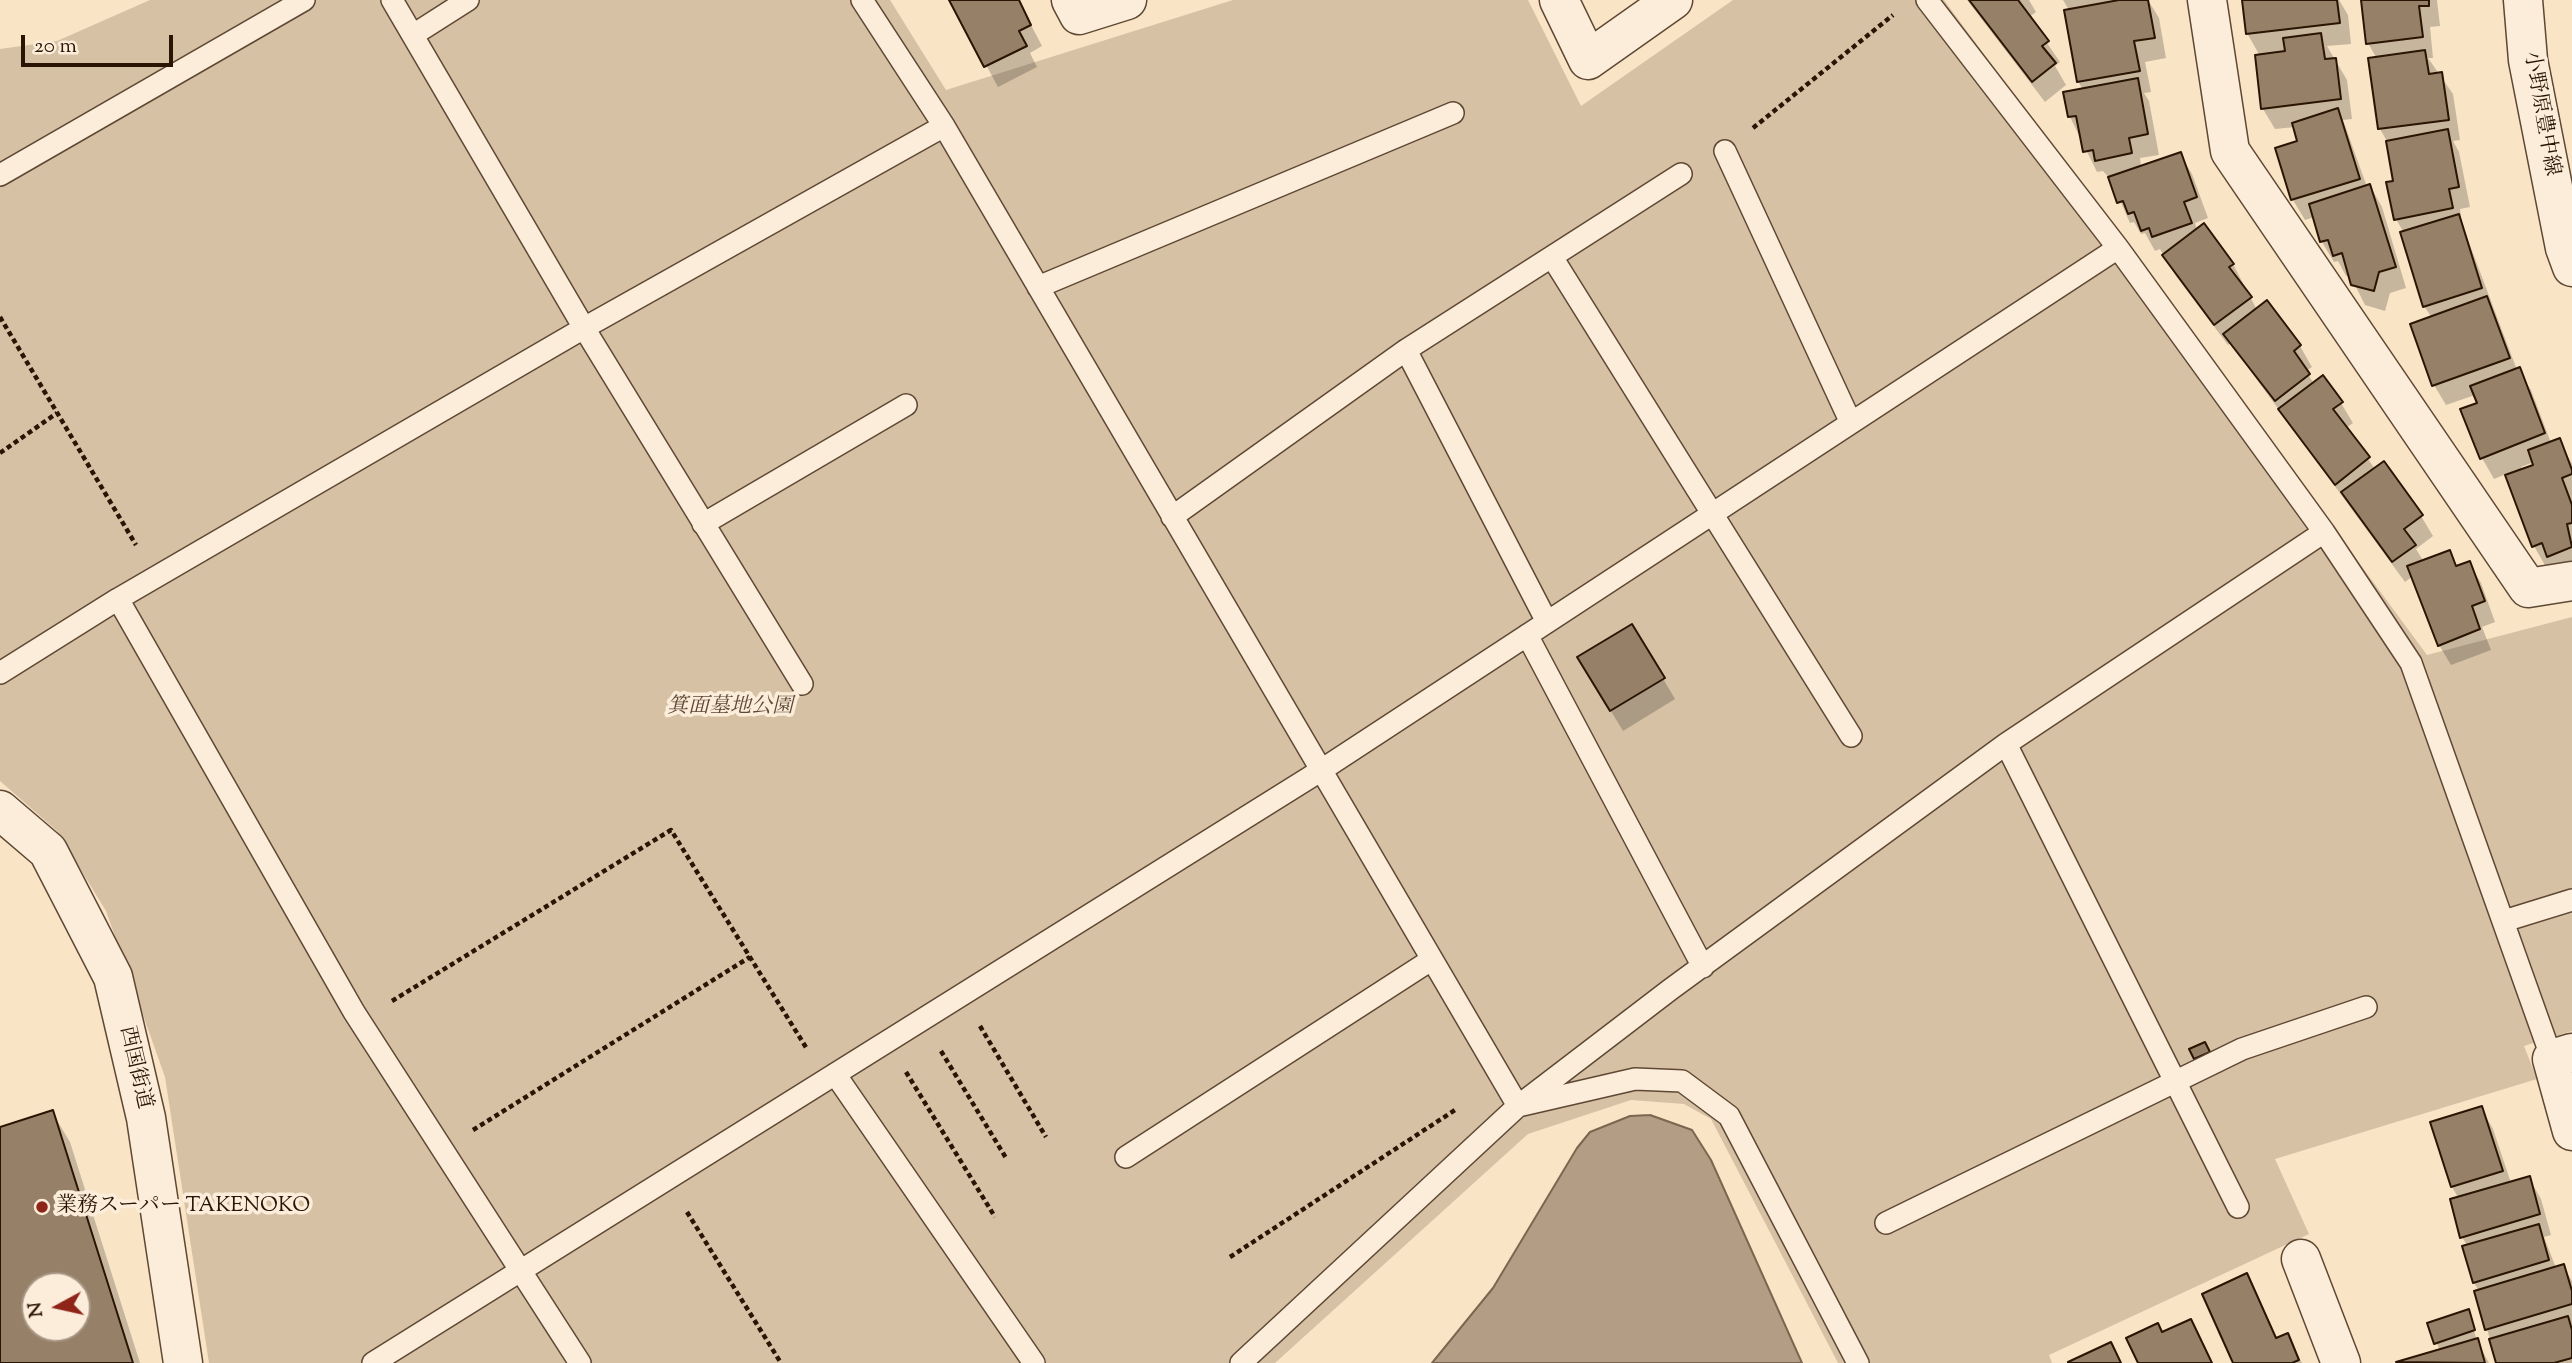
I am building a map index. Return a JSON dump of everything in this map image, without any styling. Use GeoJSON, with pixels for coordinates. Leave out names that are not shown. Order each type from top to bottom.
{"type":"FeatureCollection","features":[{"type":"Feature","properties":{"kind":"street"},"geometry":{"type":"LineString","coordinates":[[1071,0],[1079,15],[1127,0]]}},
{"type":"Feature","properties":{"kind":"street"},"geometry":{"type":"LineString","coordinates":[[1559,0],[1588,60],[1673,0]]}},
{"type":"Feature","properties":{"kind":"street"},"geometry":{"type":"LineString","coordinates":[[2207,0],[2230,151],[2528,588],[2572,580]]}},
{"type":"Feature","properties":{"kind":"street","name":"小野原豊中線"},"geometry":{"type":"LineString","coordinates":[[2523,0],[2528,60],[2572,267]]}},
{"type":"Feature","properties":{"kind":"street","name":"西国街道"},"geometry":{"type":"LineString","coordinates":[[0,810],[48,851],[113,976],[146,1118],[183,1363]]}},
{"type":"Feature","properties":{"kind":"street"},"geometry":{"type":"LineString","coordinates":[[2562,1056],[2572,1131]]}},
{"type":"Feature","properties":{"kind":"street"},"geometry":{"type":"LineString","coordinates":[[2301,1259],[2341,1363]]}},
{"type":"Feature","properties":{"kind":"lane"},"geometry":{"type":"LineString","coordinates":[[0,175],[304,0]]}},
{"type":"Feature","properties":{"kind":"lane"},"geometry":{"type":"LineString","coordinates":[[392,0],[584,328],[802,684]]}},
{"type":"Feature","properties":{"kind":"lane"},"geometry":{"type":"LineString","coordinates":[[413,35],[468,0]]}},
{"type":"Feature","properties":{"kind":"lane"},"geometry":{"type":"LineString","coordinates":[[862,0],[944,126],[1518,1106]]}},
{"type":"Feature","properties":{"kind":"lane"},"geometry":{"type":"LineString","coordinates":[[1927,0],[2118,248],[2324,532],[2411,663],[2504,921],[2562,1056]]}},
{"type":"Feature","properties":{"kind":"lane"},"geometry":{"type":"LineString","coordinates":[[1038,287],[1454,113]]}},
{"type":"Feature","properties":{"kind":"lane"},"geometry":{"type":"LineString","coordinates":[[0,673],[118,599],[584,328],[944,126]]}},
{"type":"Feature","properties":{"kind":"lane"},"geometry":{"type":"LineString","coordinates":[[1725,150],[1851,423]]}},
{"type":"Feature","properties":{"kind":"lane"},"geometry":{"type":"LineString","coordinates":[[1172,517],[1406,350],[1681,174]]}},
{"type":"Feature","properties":{"kind":"lane"},"geometry":{"type":"LineString","coordinates":[[373,1363],[1320,771],[2118,248]]}},
{"type":"Feature","properties":{"kind":"lane"},"geometry":{"type":"LineString","coordinates":[[1552,257],[1852,736]]}},
{"type":"Feature","properties":{"kind":"lane"},"geometry":{"type":"LineString","coordinates":[[1406,350],[1547,622]]}},
{"type":"Feature","properties":{"kind":"lane"},"geometry":{"type":"LineString","coordinates":[[703,524],[906,405]]}},
{"type":"Feature","properties":{"kind":"lane"},"geometry":{"type":"LineString","coordinates":[[1241,1363],[1518,1106],[2006,744],[2324,532]]}},
{"type":"Feature","properties":{"kind":"lane"},"geometry":{"type":"LineString","coordinates":[[118,599],[359,1021],[580,1363]]}},
{"type":"Feature","properties":{"kind":"lane"},"geometry":{"type":"LineString","coordinates":[[1527,635],[1703,967]]}},
{"type":"Feature","properties":{"kind":"lane"},"geometry":{"type":"LineString","coordinates":[[2006,744],[2238,1207]]}},
{"type":"Feature","properties":{"kind":"lane"},"geometry":{"type":"LineString","coordinates":[[2504,921],[2572,900]]}},
{"type":"Feature","properties":{"kind":"lane"},"geometry":{"type":"LineString","coordinates":[[1126,1157],[1431,960]]}},
{"type":"Feature","properties":{"kind":"lane"},"geometry":{"type":"LineString","coordinates":[[1886,1223],[2242,1049],[2366,1007]]}},
{"type":"Feature","properties":{"kind":"lane"},"geometry":{"type":"LineString","coordinates":[[831,1077],[1034,1363]]}},
{"type":"Feature","properties":{"kind":"lane"},"geometry":{"type":"LineString","coordinates":[[1518,1106],[1635,1079],[1682,1081],[1729,1116],[1858,1363]]}},
{"type":"Feature","properties":{"kind":"path"},"geometry":{"type":"LineString","coordinates":[[1725,150],[1900,8]]}},
{"type":"Feature","properties":{"kind":"path"},"geometry":{"type":"LineString","coordinates":[[0,317],[156,577]]}},
{"type":"Feature","properties":{"kind":"path"},"geometry":{"type":"LineString","coordinates":[[0,453],[57,412]]}},
{"type":"Feature","properties":{"kind":"path"},"geometry":{"type":"LineString","coordinates":[[359,1021],[671,830],[750,957],[831,1077]]}},
{"type":"Feature","properties":{"kind":"path"},"geometry":{"type":"LineString","coordinates":[[443,1149],[750,957]]}},
{"type":"Feature","properties":{"kind":"path"},"geometry":{"type":"LineString","coordinates":[[961,995],[1046,1137]]}},
{"type":"Feature","properties":{"kind":"path"},"geometry":{"type":"LineString","coordinates":[[923,1020],[1006,1158]]}},
{"type":"Feature","properties":{"kind":"path"},"geometry":{"type":"LineString","coordinates":[[887,1042],[995,1217]]}},
{"type":"Feature","properties":{"kind":"path"},"geometry":{"type":"LineString","coordinates":[[1230,1257],[1502,1079]]}},
{"type":"Feature","properties":{"kind":"path"},"geometry":{"type":"LineString","coordinates":[[666,1180],[781,1363]]}},
{"type":"Feature","properties":{"kind":"green space","name":"箕面墓地公園"},"geometry":{"type":"Polygon","coordinates":[[[150,0],[890,0],[946,90],[1233,0],[1528,0],[1581,106],[1733,0],[1944,0],[2427,655],[2572,617],[2572,1031],[2524,1046],[2537,1079],[2275,1159],[2309,1234],[2049,1355],[2052,1363],[1838,1363],[1711,1119],[1684,1104],[1631,1100],[1528,1134],[1275,1363],[209,1363],[165,1077],[106,911],[57,831],[0,781],[0,49],[57,41],[150,0]]]}},
{"type":"Feature","properties":{"kind":"shaded area"},"geometry":{"type":"Polygon","coordinates":[[[1650,1115],[1692,1130],[1711,1160],[1802,1363],[1432,1363],[1493,1288],[1577,1148],[1590,1132],[1630,1116],[1650,1115]]]}},
{"type":"Feature","properties":{"kind":"building"},"geometry":{"type":"Polygon","coordinates":[[[949,0],[1019,0],[1031,25],[1019,31],[1027,46],[984,67],[949,0]]]}},
{"type":"Feature","properties":{"kind":"building"},"geometry":{"type":"Polygon","coordinates":[[[1969,0],[2018,0],[2049,41],[2042,46],[2056,63],[2032,82],[1969,0]]]}},
{"type":"Feature","properties":{"kind":"building"},"geometry":{"type":"Polygon","coordinates":[[[2119,0],[2148,0],[2155,38],[2134,41],[2140,71],[2077,82],[2064,10],[2119,0]]]}},
{"type":"Feature","properties":{"kind":"building"},"geometry":{"type":"Polygon","coordinates":[[[2242,0],[2337,0],[2340,23],[2246,34],[2242,0]]]}},
{"type":"Feature","properties":{"kind":"building"},"geometry":{"type":"Polygon","coordinates":[[[2361,0],[2429,0],[2429,6],[2419,6],[2423,37],[2366,44],[2361,0]]]}},
{"type":"Feature","properties":{"kind":"building"},"geometry":{"type":"Polygon","coordinates":[[[2321,33],[2325,59],[2336,58],[2341,99],[2261,109],[2255,55],[2285,51],[2283,38],[2321,33]]]}},
{"type":"Feature","properties":{"kind":"building"},"geometry":{"type":"Polygon","coordinates":[[[2425,50],[2429,74],[2442,72],[2449,120],[2378,129],[2368,58],[2425,50]]]}},
{"type":"Feature","properties":{"kind":"building"},"geometry":{"type":"Polygon","coordinates":[[[2138,78],[2148,134],[2129,138],[2132,153],[2095,161],[2093,150],[2083,152],[2076,116],[2068,117],[2063,92],[2138,78]]]}},
{"type":"Feature","properties":{"kind":"building"},"geometry":{"type":"Polygon","coordinates":[[[2338,108],[2360,179],[2291,200],[2275,148],[2297,141],[2292,123],[2338,108]]]}},
{"type":"Feature","properties":{"kind":"building"},"geometry":{"type":"Polygon","coordinates":[[[2448,129],[2459,187],[2449,189],[2453,208],[2394,220],[2386,182],[2393,181],[2386,141],[2448,129]]]}},
{"type":"Feature","properties":{"kind":"building"},"geometry":{"type":"Polygon","coordinates":[[[2181,152],[2197,197],[2184,202],[2192,223],[2152,237],[2149,228],[2141,231],[2134,212],[2128,214],[2123,201],[2117,203],[2108,177],[2181,152]]]}},
{"type":"Feature","properties":{"kind":"building"},"geometry":{"type":"Polygon","coordinates":[[[2370,184],[2396,267],[2379,272],[2374,291],[2351,285],[2342,253],[2333,256],[2328,240],[2320,242],[2309,204],[2370,184]]]}},
{"type":"Feature","properties":{"kind":"building"},"geometry":{"type":"Polygon","coordinates":[[[2459,214],[2482,288],[2423,307],[2400,232],[2459,214]]]}},
{"type":"Feature","properties":{"kind":"building"},"geometry":{"type":"Polygon","coordinates":[[[2204,223],[2234,264],[2229,267],[2252,297],[2214,325],[2162,255],[2204,223]]]}},
{"type":"Feature","properties":{"kind":"building"},"geometry":{"type":"Polygon","coordinates":[[[2487,296],[2510,358],[2432,386],[2410,324],[2487,296]]]}},
{"type":"Feature","properties":{"kind":"building"},"geometry":{"type":"Polygon","coordinates":[[[2267,300],[2301,345],[2294,351],[2310,374],[2275,401],[2223,334],[2267,300]]]}},
{"type":"Feature","properties":{"kind":"building"},"geometry":{"type":"Polygon","coordinates":[[[2520,367],[2545,433],[2480,459],[2460,409],[2477,403],[2470,386],[2520,367]]]}},
{"type":"Feature","properties":{"kind":"building"},"geometry":{"type":"Polygon","coordinates":[[[2323,375],[2343,402],[2333,409],[2370,457],[2335,485],[2278,409],[2323,375]]]}},
{"type":"Feature","properties":{"kind":"building"},"geometry":{"type":"Polygon","coordinates":[[[2560,438],[2572,470],[2572,474],[2562,478],[2572,505],[2572,523],[2567,524],[2572,547],[2547,557],[2542,543],[2532,547],[2505,475],[2533,465],[2528,450],[2560,438]]]}},
{"type":"Feature","properties":{"kind":"building"},"geometry":{"type":"Polygon","coordinates":[[[2384,461],[2423,515],[2404,529],[2416,545],[2392,562],[2341,492],[2384,461]]]}},
{"type":"Feature","properties":{"kind":"building"},"geometry":{"type":"Polygon","coordinates":[[[2450,550],[2456,566],[2470,561],[2485,601],[2472,606],[2480,629],[2438,646],[2407,566],[2450,550]]]}},
{"type":"Feature","properties":{"kind":"building"},"geometry":{"type":"Polygon","coordinates":[[[1632,624],[1665,678],[1610,711],[1577,657],[1632,624]]]}},
{"type":"Feature","properties":{"kind":"building"},"geometry":{"type":"Polygon","coordinates":[[[2205,1042],[2210,1052],[2194,1059],[2189,1049],[2205,1042]]]}},
{"type":"Feature","properties":{"kind":"building"},"geometry":{"type":"Polygon","coordinates":[[[2482,1106],[2503,1171],[2451,1187],[2430,1122],[2482,1106]]]}},
{"type":"Feature","properties":{"kind":"building","name":"業務スーパー TAKENOKO"},"geometry":{"type":"Polygon","coordinates":[[[53,1110],[133,1363],[0,1363],[0,1127],[53,1110]]]}},
{"type":"Feature","properties":{"kind":"building"},"geometry":{"type":"Polygon","coordinates":[[[2530,1176],[2540,1214],[2460,1238],[2450,1199],[2530,1176]]]}},
{"type":"Feature","properties":{"kind":"building"},"geometry":{"type":"Polygon","coordinates":[[[2539,1224],[2549,1260],[2473,1283],[2462,1246],[2539,1224]]]}},
{"type":"Feature","properties":{"kind":"building"},"geometry":{"type":"Polygon","coordinates":[[[2564,1264],[2572,1291],[2572,1304],[2485,1330],[2474,1291],[2564,1264]]]}},
{"type":"Feature","properties":{"kind":"building"},"geometry":{"type":"Polygon","coordinates":[[[2247,1273],[2276,1338],[2288,1333],[2299,1360],[2292,1363],[2233,1363],[2202,1294],[2247,1273]]]}},
{"type":"Feature","properties":{"kind":"building"},"geometry":{"type":"Polygon","coordinates":[[[2469,1309],[2475,1330],[2434,1344],[2427,1323],[2469,1309]]]}},
{"type":"Feature","properties":{"kind":"building"},"geometry":{"type":"Polygon","coordinates":[[[2568,1316],[2572,1330],[2572,1358],[2554,1363],[2496,1363],[2489,1339],[2568,1316]]]}},
{"type":"Feature","properties":{"kind":"building"},"geometry":{"type":"Polygon","coordinates":[[[2191,1319],[2212,1363],[2138,1363],[2126,1338],[2158,1323],[2162,1332],[2191,1319]]]}},
{"type":"Feature","properties":{"kind":"building"},"geometry":{"type":"Polygon","coordinates":[[[2478,1338],[2485,1363],[2396,1362],[2478,1338]]]}},
{"type":"Feature","properties":{"kind":"building"},"geometry":{"type":"Polygon","coordinates":[[[2111,1342],[2121,1363],[2068,1363],[2068,1362],[2111,1342]]]}},
{"type":"Feature","properties":{"kind":"place","name":"業務スーパー TAKENOKO"},"geometry":{"type":"Point","coordinates":[42,1207]}}]}
